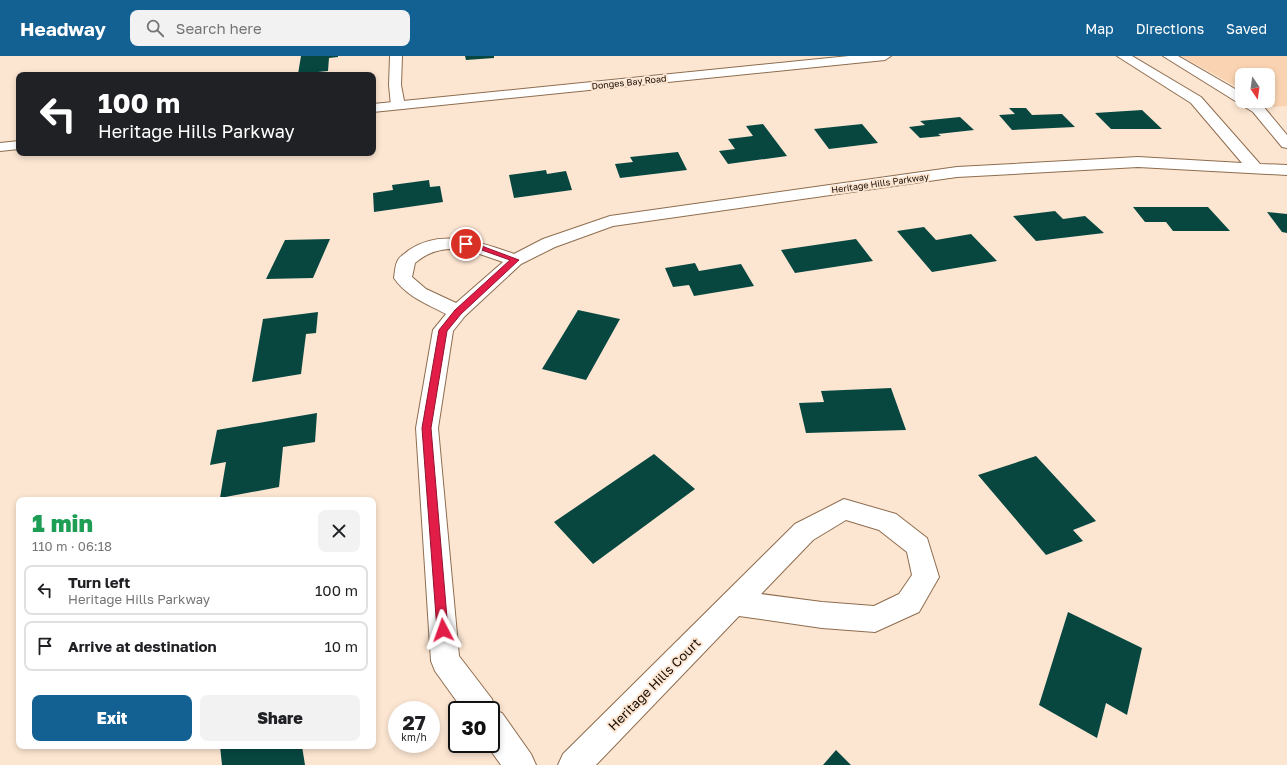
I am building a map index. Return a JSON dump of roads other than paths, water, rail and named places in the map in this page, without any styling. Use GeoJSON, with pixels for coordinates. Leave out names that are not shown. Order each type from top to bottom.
{"type":"FeatureCollection","features":[{"type":"Feature","properties":{"kind":"street"},"geometry":{"type":"LineString","coordinates":[[396,56],[395,85],[398,106]]}},
{"type":"Feature","properties":{"kind":"street","name":"Donges Bay Road"},"geometry":{"type":"LineString","coordinates":[[376,108],[885,56]]}},
{"type":"Feature","properties":{"kind":"street"},"geometry":{"type":"LineString","coordinates":[[1123,56],[1196,100],[1254,168]]}},
{"type":"Feature","properties":{"kind":"street"},"geometry":{"type":"LineString","coordinates":[[1169,56],[1235,95]]}},
{"type":"Feature","properties":{"kind":"street"},"geometry":{"type":"LineString","coordinates":[[1256,108],[1287,144]]}},
{"type":"Feature","properties":{"kind":"street"},"geometry":{"type":"LineString","coordinates":[[0,147],[16,145]]}},
{"type":"Feature","properties":{"kind":"street","name":"Heritage Hills Parkway"},"geometry":{"type":"LineString","coordinates":[[474,701],[445,661],[427,428],[443,330],[458,312],[515,260],[549,243],[610,221],[957,172],[1138,162],[1287,170]]}},
{"type":"Feature","properties":{"kind":"street"},"geometry":{"type":"LineString","coordinates":[[458,312],[419,293],[403,278],[406,261],[426,248],[455,243],[477,246],[515,260]]}},
{"type":"Feature","properties":{"kind":"street","name":"Heritage Hills Court"},"geometry":{"type":"LineString","coordinates":[[574,765],[804,532],[844,510],[887,522],[918,546],[926,577],[909,603],[875,619],[822,615],[734,603]]}},
{"type":"Feature","properties":{"kind":"street"},"geometry":{"type":"LineString","coordinates":[[500,737],[520,765]]}}]}
